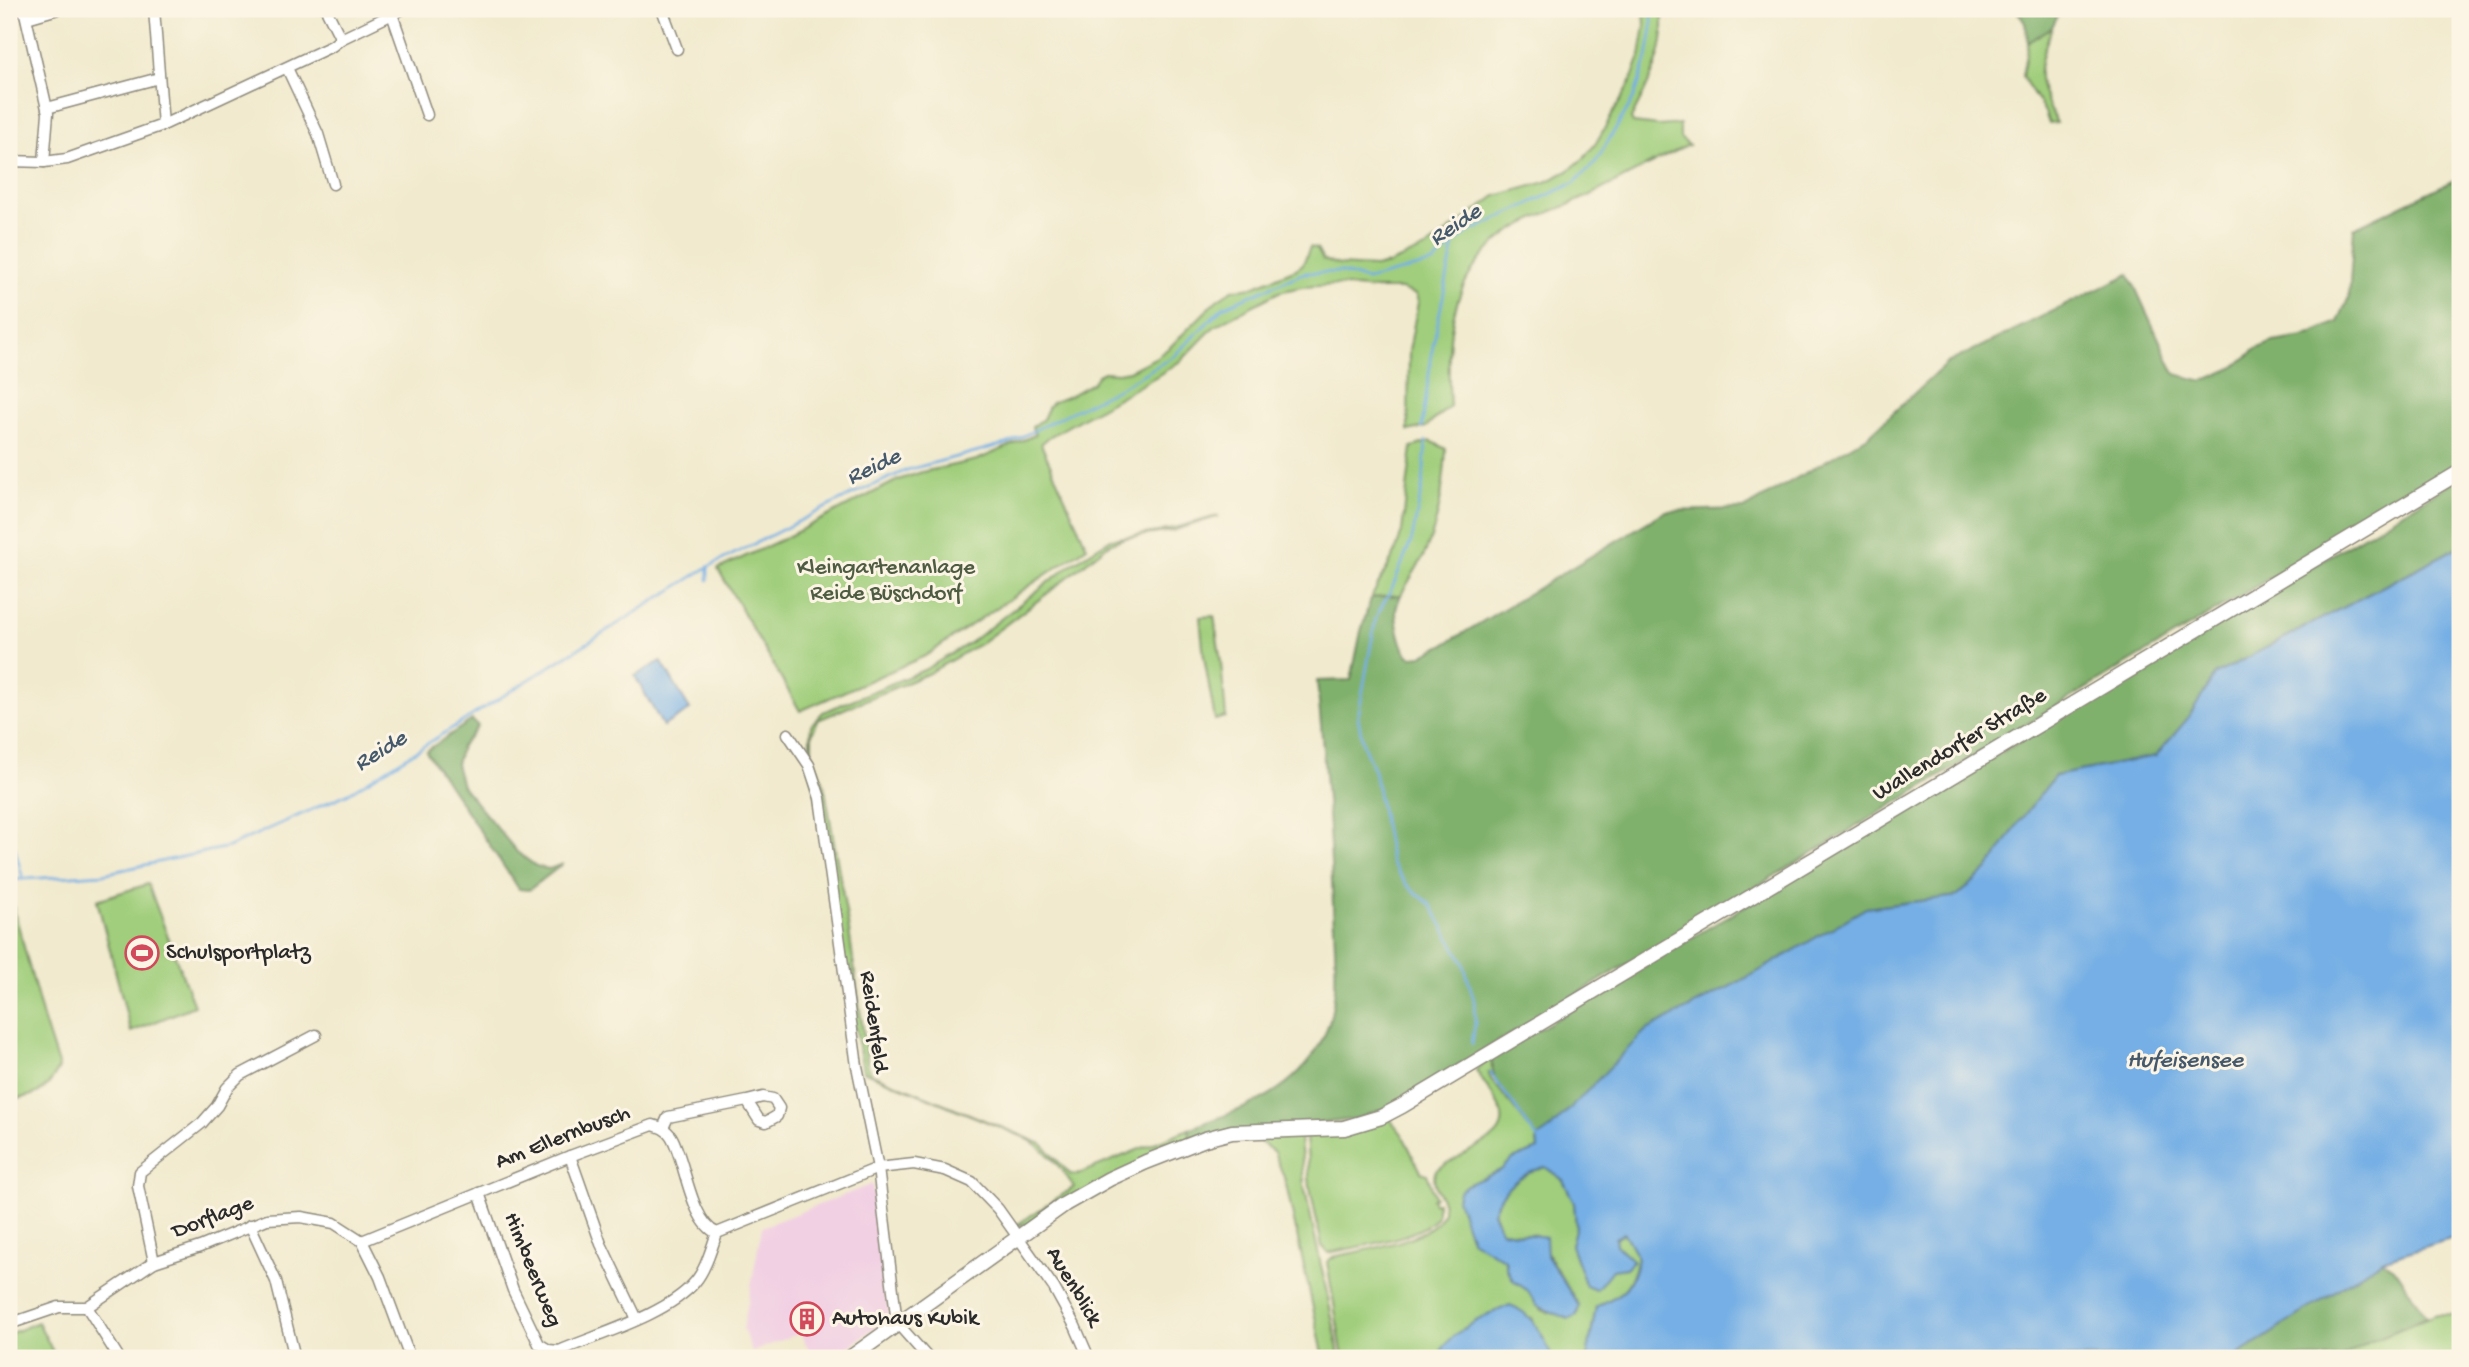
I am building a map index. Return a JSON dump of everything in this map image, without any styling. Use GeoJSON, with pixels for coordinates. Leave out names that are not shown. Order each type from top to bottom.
{"type":"FeatureCollection","features":[{"type":"Feature","properties":{"kind":"street"},"geometry":{"type":"LineString","coordinates":[[44,162],[47,108],[25,13],[58,9]]}},
{"type":"Feature","properties":{"kind":"street"},"geometry":{"type":"LineString","coordinates":[[154,9],[163,125]]}},
{"type":"Feature","properties":{"kind":"street"},"geometry":{"type":"LineString","coordinates":[[326,9],[341,39]]}},
{"type":"Feature","properties":{"kind":"street"},"geometry":{"type":"LineString","coordinates":[[9,161],[44,162],[67,159],[163,125],[287,68],[403,9]]}},
{"type":"Feature","properties":{"kind":"street"},"geometry":{"type":"LineString","coordinates":[[662,9],[677,50]]}},
{"type":"Feature","properties":{"kind":"street"},"geometry":{"type":"LineString","coordinates":[[392,14],[428,115]]}},
{"type":"Feature","properties":{"kind":"street"},"geometry":{"type":"LineString","coordinates":[[287,68],[318,134],[333,184]]}},
{"type":"Feature","properties":{"kind":"street"},"geometry":{"type":"LineString","coordinates":[[47,108],[159,78]]}},
{"type":"Feature","properties":{"kind":"street","name":"Wallendorfer Straße"},"geometry":{"type":"LineString","coordinates":[[850,1358],[1065,1204],[1109,1179],[1182,1148],[1232,1132],[1344,1128],[1402,1107],[2460,472]]}},
{"type":"Feature","properties":{"kind":"street","name":"Reidenfeld"},"geometry":{"type":"LineString","coordinates":[[788,734],[809,765],[820,798],[857,1066],[878,1168],[897,1324]]}},
{"type":"Feature","properties":{"kind":"street"},"geometry":{"type":"LineString","coordinates":[[154,1262],[138,1186],[140,1172],[202,1123],[217,1107],[227,1088],[240,1075],[316,1035]]}},
{"type":"Feature","properties":{"kind":"street"},"geometry":{"type":"LineString","coordinates":[[663,1128],[668,1118],[747,1101]]}},
{"type":"Feature","properties":{"kind":"street","name":"Am Ellernbusch"},"geometry":{"type":"LineString","coordinates":[[362,1241],[653,1125],[663,1128],[671,1136],[704,1223],[717,1233]]}},
{"type":"Feature","properties":{"kind":"street"},"geometry":{"type":"LineString","coordinates":[[570,1156],[598,1237],[637,1319]]}},
{"type":"Feature","properties":{"kind":"street","name":"Auenblick"},"geometry":{"type":"LineString","coordinates":[[878,1168],[914,1164],[945,1170],[972,1182],[998,1209],[1054,1289],[1089,1358]]}},
{"type":"Feature","properties":{"kind":"street"},"geometry":{"type":"LineString","coordinates":[[717,1233],[878,1168]]}},
{"type":"Feature","properties":{"kind":"street","name":"Himbeerweg"},"geometry":{"type":"LineString","coordinates":[[479,1194],[513,1290],[539,1344],[559,1351],[658,1311],[679,1298],[696,1281],[708,1260],[717,1233]]}},
{"type":"Feature","properties":{"kind":"street","name":"Dorflage"},"geometry":{"type":"LineString","coordinates":[[9,1324],[59,1307],[87,1307],[154,1262],[280,1216],[311,1218],[343,1227],[362,1241]]}},
{"type":"Feature","properties":{"kind":"street"},"geometry":{"type":"LineString","coordinates":[[250,1225],[276,1281],[295,1358]]}},
{"type":"Feature","properties":{"kind":"street"},"geometry":{"type":"LineString","coordinates":[[362,1241],[380,1277],[410,1358]]}},
{"type":"Feature","properties":{"kind":"street"},"geometry":{"type":"LineString","coordinates":[[87,1307],[119,1358]]}},
{"type":"Feature","properties":{"kind":"street"},"geometry":{"type":"LineString","coordinates":[[897,1324],[928,1358]]}},
{"type":"Feature","properties":{"kind":"shaded area"},"geometry":{"type":"Polygon","coordinates":[[[872,1184],[889,1317],[834,1358],[814,1358],[800,1333],[752,1352],[743,1329],[762,1227],[872,1184]]]}},
{"type":"Feature","properties":{"kind":"green space","name":"Kleingartenanlage Reide Büschdorf"},"geometry":{"type":"Polygon","coordinates":[[[1644,9],[1662,9],[1662,39],[1656,66],[1631,119],[1633,123],[1660,126],[1680,124],[1680,138],[1689,145],[1588,196],[1519,226],[1489,249],[1474,268],[1455,309],[1449,356],[1450,406],[1426,427],[1408,431],[1409,351],[1418,302],[1416,295],[1401,289],[1335,285],[1302,287],[1279,292],[1214,327],[1182,360],[1041,444],[1087,547],[925,656],[800,711],[718,569],[898,480],[977,460],[1035,435],[1032,427],[1043,419],[1053,402],[1092,383],[1104,372],[1129,371],[1155,358],[1170,347],[1217,300],[1232,290],[1252,287],[1296,269],[1303,264],[1310,247],[1317,249],[1323,260],[1339,265],[1375,267],[1389,264],[1426,248],[1496,196],[1546,182],[1568,171],[1584,158],[1596,143],[1630,84],[1640,56],[1645,26],[1644,9]]]}},
{"type":"Feature","properties":{"kind":"green space"},"geometry":{"type":"Polygon","coordinates":[[[2016,9],[2061,9],[2052,27],[2028,42],[2025,23],[2016,9]]]}},
{"type":"Feature","properties":{"kind":"green space"},"geometry":{"type":"Polygon","coordinates":[[[2052,27],[2040,66],[2041,85],[2057,123],[2049,124],[2045,112],[2022,76],[2028,42],[2052,27]]]}},
{"type":"Feature","properties":{"kind":"green space"},"geometry":{"type":"Polygon","coordinates":[[[2460,177],[2460,464],[1391,1106],[1356,1119],[1191,1139],[1189,1129],[1263,1098],[1294,1076],[1308,1062],[1327,1028],[1336,976],[1317,681],[1351,680],[1371,598],[1401,595],[1396,612],[1403,645],[1413,657],[1425,654],[1666,511],[1744,509],[1868,436],[1947,363],[2129,274],[2175,374],[2203,381],[2235,367],[2256,349],[2273,342],[2304,337],[2338,322],[2349,297],[2354,228],[2460,177]]]}},
{"type":"Feature","properties":{"kind":"green space"},"geometry":{"type":"Polygon","coordinates":[[[1431,441],[1446,449],[1440,504],[1433,532],[1423,557],[1401,595],[1371,598],[1395,553],[1402,531],[1412,447],[1431,441]]]}},
{"type":"Feature","properties":{"kind":"green space"},"geometry":{"type":"Polygon","coordinates":[[[2460,478],[2460,546],[2216,674],[2189,717],[2156,756],[2055,776],[2019,822],[1988,869],[1958,896],[1866,908],[1754,974],[1646,1031],[1551,1129],[1537,1138],[1494,1077],[1491,1058],[2460,478]]]}},
{"type":"Feature","properties":{"kind":"green space"},"geometry":{"type":"Polygon","coordinates":[[[1219,516],[1172,531],[1124,538],[1109,544],[981,643],[927,674],[818,720],[812,734],[812,754],[824,784],[849,930],[868,1067],[872,1074],[1042,1144],[1070,1174],[1076,1175],[1189,1129],[1191,1139],[1028,1224],[1015,1226],[1074,1187],[1052,1159],[1024,1137],[863,1071],[809,756],[811,725],[823,712],[924,670],[971,642],[1073,563],[1111,539],[1159,532],[1219,516]]]}},
{"type":"Feature","properties":{"kind":"green space"},"geometry":{"type":"Polygon","coordinates":[[[1214,616],[1226,717],[1215,720],[1200,617],[1214,616]]]}},
{"type":"Feature","properties":{"kind":"green space"},"geometry":{"type":"Polygon","coordinates":[[[472,720],[478,726],[461,747],[456,764],[462,786],[517,852],[536,866],[549,869],[563,864],[529,890],[519,889],[426,751],[472,720]]]}},
{"type":"Feature","properties":{"kind":"green space","name":"Schulsportplatz"},"geometry":{"type":"Polygon","coordinates":[[[148,884],[194,1006],[131,1032],[97,900],[148,884]]]}},
{"type":"Feature","properties":{"kind":"green space"},"geometry":{"type":"Polygon","coordinates":[[[9,891],[59,1068],[50,1083],[39,1092],[9,1100],[9,891]]]}},
{"type":"Feature","properties":{"kind":"green space"},"geometry":{"type":"Polygon","coordinates":[[[1491,1058],[1492,1071],[1488,1073],[1491,1079],[1537,1138],[1538,1149],[1513,1159],[1501,1170],[1467,1185],[1510,1275],[1544,1311],[1577,1315],[1579,1306],[1536,1235],[1501,1231],[1493,1211],[1502,1195],[1514,1183],[1528,1173],[1545,1167],[1563,1180],[1574,1203],[1576,1226],[1571,1245],[1586,1286],[1596,1290],[1612,1269],[1626,1268],[1632,1261],[1616,1245],[1615,1238],[1624,1233],[1638,1258],[1632,1277],[1620,1293],[1596,1307],[1587,1358],[1552,1358],[1532,1318],[1495,1311],[1454,1336],[1438,1358],[1343,1358],[1327,1262],[1333,1257],[1413,1237],[1438,1221],[1443,1206],[1434,1181],[1436,1170],[1494,1137],[1500,1129],[1502,1121],[1498,1104],[1476,1070],[1491,1058]]]}},
{"type":"Feature","properties":{"kind":"green space"},"geometry":{"type":"Polygon","coordinates":[[[1390,1119],[1402,1134],[1421,1172],[1427,1174],[1435,1197],[1432,1198],[1434,1203],[1437,1202],[1437,1216],[1430,1224],[1404,1236],[1354,1248],[1328,1253],[1322,1246],[1310,1188],[1306,1137],[1300,1137],[1304,1185],[1339,1358],[1324,1358],[1285,1180],[1274,1152],[1260,1142],[1263,1134],[1390,1119]]]}},
{"type":"Feature","properties":{"kind":"green space"},"geometry":{"type":"Polygon","coordinates":[[[2382,1260],[2394,1268],[2427,1317],[2369,1342],[2340,1358],[2234,1358],[2382,1260]]]}},
{"type":"Feature","properties":{"kind":"green space"},"geometry":{"type":"Polygon","coordinates":[[[2437,1314],[2460,1315],[2460,1358],[2340,1358],[2369,1342],[2437,1314]]]}},
{"type":"Feature","properties":{"kind":"green space"},"geometry":{"type":"Polygon","coordinates":[[[38,1322],[56,1358],[9,1358],[9,1334],[38,1322]]]}},
{"type":"Feature","properties":{"kind":"water","name":"Hufeisensee"},"geometry":{"type":"Polygon","coordinates":[[[2460,546],[2460,1236],[2382,1260],[2234,1358],[1587,1358],[1596,1307],[1625,1289],[1635,1269],[1638,1258],[1624,1233],[1615,1238],[1616,1245],[1633,1261],[1626,1268],[1612,1270],[1596,1290],[1586,1286],[1571,1245],[1576,1226],[1574,1203],[1563,1180],[1545,1167],[1520,1178],[1502,1195],[1493,1212],[1501,1231],[1546,1237],[1547,1256],[1579,1306],[1577,1315],[1568,1319],[1537,1306],[1528,1291],[1513,1280],[1505,1260],[1471,1240],[1457,1199],[1459,1191],[1501,1170],[1513,1159],[1538,1149],[1537,1138],[1551,1128],[1645,1031],[1754,974],[1866,908],[1958,896],[1988,869],[2019,822],[2055,776],[2156,756],[2189,717],[2216,674],[2460,546]]]}},
{"type":"Feature","properties":{"kind":"water"},"geometry":{"type":"Polygon","coordinates":[[[661,661],[690,710],[663,726],[635,676],[661,661]]]}},
{"type":"Feature","properties":{"kind":"water"},"geometry":{"type":"Polygon","coordinates":[[[1510,1305],[1531,1320],[1552,1358],[1438,1358],[1458,1332],[1510,1305]]]}},
{"type":"Feature","properties":{"kind":"waterway","name":"Reide"},"geometry":{"type":"LineString","coordinates":[[9,880],[103,874],[228,847],[349,793],[708,567],[907,470],[1009,443],[1123,386],[1174,356],[1223,307],[1304,273],[1340,272],[1367,280],[1433,263],[1467,233],[1574,183],[1595,163],[1634,98],[1647,58],[1652,9]]}},
{"type":"Feature","properties":{"kind":"waterway"},"geometry":{"type":"LineString","coordinates":[[1422,427],[1433,345],[1454,245]]}},
{"type":"Feature","properties":{"kind":"waterway"},"geometry":{"type":"LineString","coordinates":[[1426,441],[1423,483],[1412,539],[1393,586],[1376,617],[1358,717],[1363,744],[1374,771],[1391,862],[1407,885],[1431,905],[1463,962],[1474,1000],[1472,1044]]}},
{"type":"Feature","properties":{"kind":"waterway"},"geometry":{"type":"LineString","coordinates":[[708,567],[708,580]]}},
{"type":"Feature","properties":{"kind":"waterway"},"geometry":{"type":"LineString","coordinates":[[9,826],[23,879]]}},
{"type":"Feature","properties":{"kind":"waterway"},"geometry":{"type":"LineString","coordinates":[[10,867],[11,880]]}},
{"type":"Feature","properties":{"kind":"waterway"},"geometry":{"type":"LineString","coordinates":[[1490,1072],[1537,1138]]}},
{"type":"Feature","properties":{"kind":"place","name":"Schulsportplatz"},"geometry":{"type":"Point","coordinates":[142,953]}},
{"type":"Feature","properties":{"kind":"place","name":"Autohaus Kubik"},"geometry":{"type":"Point","coordinates":[807,1319]}}]}
